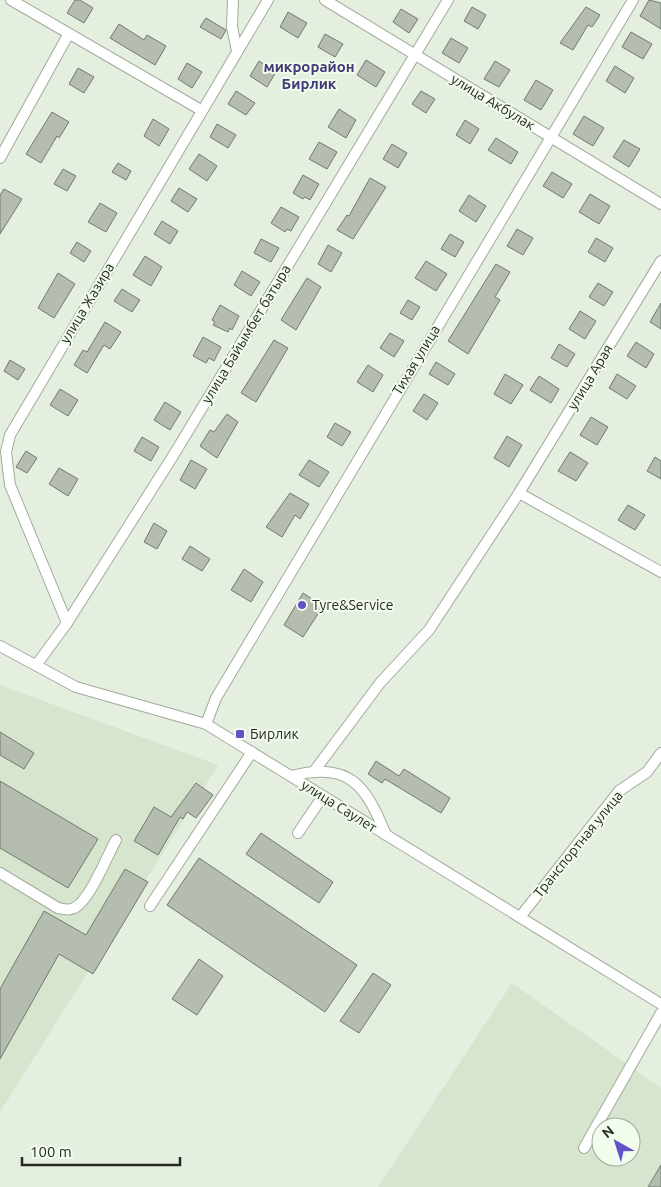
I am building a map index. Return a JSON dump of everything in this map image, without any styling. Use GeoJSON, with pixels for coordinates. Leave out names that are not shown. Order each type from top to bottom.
{"type":"FeatureCollection","features":[{"type":"Feature","properties":{"kind":"street"},"geometry":{"type":"LineString","coordinates":[[11,0],[68,35],[201,110]]}},
{"type":"Feature","properties":{"kind":"street"},"geometry":{"type":"LineString","coordinates":[[233,0],[232,27],[237,52]]}},
{"type":"Feature","properties":{"kind":"street","name":"улица Жазира"},"geometry":{"type":"LineString","coordinates":[[67,623],[10,485],[3,451],[10,435],[201,110],[268,0]]}},
{"type":"Feature","properties":{"kind":"street","name":"улица Акбулак"},"geometry":{"type":"LineString","coordinates":[[325,0],[661,204]]}},
{"type":"Feature","properties":{"kind":"street","name":"улица Байымбет батыра"},"geometry":{"type":"LineString","coordinates":[[37,664],[67,623],[173,456],[448,0]]}},
{"type":"Feature","properties":{"kind":"street","name":"Тихая улица"},"geometry":{"type":"LineString","coordinates":[[206,724],[216,698],[550,136],[633,0]]}},
{"type":"Feature","properties":{"kind":"street"},"geometry":{"type":"LineString","coordinates":[[0,158],[68,35]]}},
{"type":"Feature","properties":{"kind":"street","name":"улица Арая"},"geometry":{"type":"LineString","coordinates":[[315,770],[380,684],[429,630],[519,493],[661,261]]}},
{"type":"Feature","properties":{"kind":"street"},"geometry":{"type":"LineString","coordinates":[[519,493],[661,572]]}},
{"type":"Feature","properties":{"kind":"street","name":"улица Саулет"},"geometry":{"type":"LineString","coordinates":[[0,646],[76,686],[206,724],[661,1004]]}},
{"type":"Feature","properties":{"kind":"street"},"geometry":{"type":"LineString","coordinates":[[150,906],[252,752]]}},
{"type":"Feature","properties":{"kind":"street","name":"Транспортная улица"},"geometry":{"type":"LineString","coordinates":[[520,917],[620,791],[647,772],[661,753]]}},
{"type":"Feature","properties":{"kind":"street"},"geometry":{"type":"LineString","coordinates":[[290,776],[315,770],[343,776],[364,790],[375,809],[386,835]]}},
{"type":"Feature","properties":{"kind":"street"},"geometry":{"type":"LineString","coordinates":[[298,834],[323,796]]}},
{"type":"Feature","properties":{"kind":"street"},"geometry":{"type":"LineString","coordinates":[[0,873],[58,908],[68,910],[75,908],[84,899],[116,840]]}},
{"type":"Feature","properties":{"kind":"street"},"geometry":{"type":"LineString","coordinates":[[584,1148],[661,1013]]}},
{"type":"Feature","properties":{"kind":"shaded area"},"geometry":{"type":"Polygon","coordinates":[[[0,685],[218,765],[0,1112],[0,685]]]}},
{"type":"Feature","properties":{"kind":"shaded area"},"geometry":{"type":"Polygon","coordinates":[[[512,983],[661,1088],[661,1187],[378,1187],[512,983]]]}},
{"type":"Feature","properties":{"kind":"building"},"geometry":{"type":"Polygon","coordinates":[[[75,0],[80,0],[93,8],[84,23],[67,13],[75,0]]]}},
{"type":"Feature","properties":{"kind":"building"},"geometry":{"type":"Polygon","coordinates":[[[649,0],[661,3],[661,29],[640,16],[649,0]]]}},
{"type":"Feature","properties":{"kind":"building"},"geometry":{"type":"Polygon","coordinates":[[[472,7],[486,15],[478,29],[464,21],[472,7]]]}},
{"type":"Feature","properties":{"kind":"building"},"geometry":{"type":"Polygon","coordinates":[[[586,7],[600,15],[592,27],[588,25],[573,50],[560,43],[586,7]]]}},
{"type":"Feature","properties":{"kind":"building"},"geometry":{"type":"Polygon","coordinates":[[[401,9],[418,19],[409,33],[393,22],[401,9]]]}},
{"type":"Feature","properties":{"kind":"building"},"geometry":{"type":"Polygon","coordinates":[[[288,12],[307,23],[298,38],[280,27],[288,12]]]}},
{"type":"Feature","properties":{"kind":"building"},"geometry":{"type":"Polygon","coordinates":[[[206,18],[226,30],[221,39],[200,27],[206,18]]]}},
{"type":"Feature","properties":{"kind":"building"},"geometry":{"type":"Polygon","coordinates":[[[119,24],[144,40],[147,35],[166,46],[155,65],[110,38],[119,24]]]}},
{"type":"Feature","properties":{"kind":"building"},"geometry":{"type":"Polygon","coordinates":[[[631,32],[652,44],[643,59],[622,47],[631,32]]]}},
{"type":"Feature","properties":{"kind":"building"},"geometry":{"type":"Polygon","coordinates":[[[325,34],[343,44],[335,57],[318,47],[325,34]]]}},
{"type":"Feature","properties":{"kind":"building"},"geometry":{"type":"Polygon","coordinates":[[[451,38],[468,48],[459,63],[442,53],[451,38]]]}},
{"type":"Feature","properties":{"kind":"building"},"geometry":{"type":"Polygon","coordinates":[[[366,60],[385,72],[376,87],[357,75],[366,60]]]}},
{"type":"Feature","properties":{"kind":"building"},"geometry":{"type":"Polygon","coordinates":[[[259,61],[276,72],[267,87],[250,76],[259,61]]]}},
{"type":"Feature","properties":{"kind":"building"},"geometry":{"type":"Polygon","coordinates":[[[495,61],[510,70],[499,87],[484,79],[495,61]]]}},
{"type":"Feature","properties":{"kind":"building"},"geometry":{"type":"Polygon","coordinates":[[[187,63],[202,72],[192,88],[178,79],[187,63]]]}},
{"type":"Feature","properties":{"kind":"building"},"geometry":{"type":"Polygon","coordinates":[[[615,66],[634,78],[625,93],[606,81],[615,66]]]}},
{"type":"Feature","properties":{"kind":"building"},"geometry":{"type":"Polygon","coordinates":[[[78,68],[94,77],[84,93],[69,84],[78,68]]]}},
{"type":"Feature","properties":{"kind":"building"},"geometry":{"type":"Polygon","coordinates":[[[536,80],[553,90],[541,110],[524,100],[536,80]]]}},
{"type":"Feature","properties":{"kind":"building"},"geometry":{"type":"Polygon","coordinates":[[[236,91],[255,103],[246,115],[228,104],[236,91]]]}},
{"type":"Feature","properties":{"kind":"building"},"geometry":{"type":"Polygon","coordinates":[[[421,91],[435,99],[426,113],[412,104],[421,91]]]}},
{"type":"Feature","properties":{"kind":"building"},"geometry":{"type":"Polygon","coordinates":[[[339,109],[356,120],[346,138],[328,127],[339,109]]]}},
{"type":"Feature","properties":{"kind":"building"},"geometry":{"type":"Polygon","coordinates":[[[52,112],[69,122],[59,138],[57,136],[41,163],[26,154],[52,112]]]}},
{"type":"Feature","properties":{"kind":"building"},"geometry":{"type":"Polygon","coordinates":[[[584,116],[604,128],[593,146],[573,134],[584,116]]]}},
{"type":"Feature","properties":{"kind":"building"},"geometry":{"type":"Polygon","coordinates":[[[153,119],[169,129],[159,146],[144,136],[153,119]]]}},
{"type":"Feature","properties":{"kind":"building"},"geometry":{"type":"Polygon","coordinates":[[[465,120],[479,129],[470,144],[456,135],[465,120]]]}},
{"type":"Feature","properties":{"kind":"building"},"geometry":{"type":"Polygon","coordinates":[[[217,124],[236,135],[228,148],[210,137],[217,124]]]}},
{"type":"Feature","properties":{"kind":"building"},"geometry":{"type":"Polygon","coordinates":[[[496,138],[518,152],[511,164],[488,150],[496,138]]]}},
{"type":"Feature","properties":{"kind":"building"},"geometry":{"type":"Polygon","coordinates":[[[624,140],[640,149],[629,167],[613,157],[624,140]]]}},
{"type":"Feature","properties":{"kind":"building"},"geometry":{"type":"Polygon","coordinates":[[[319,142],[337,152],[327,169],[309,159],[319,142]]]}},
{"type":"Feature","properties":{"kind":"building"},"geometry":{"type":"Polygon","coordinates":[[[392,144],[407,153],[398,168],[383,159],[392,144]]]}},
{"type":"Feature","properties":{"kind":"building"},"geometry":{"type":"Polygon","coordinates":[[[199,154],[217,166],[207,181],[189,169],[199,154]]]}},
{"type":"Feature","properties":{"kind":"building"},"geometry":{"type":"Polygon","coordinates":[[[118,163],[131,171],[126,180],[112,172],[118,163]]]}},
{"type":"Feature","properties":{"kind":"building"},"geometry":{"type":"Polygon","coordinates":[[[63,169],[76,176],[67,191],[54,184],[63,169]]]}},
{"type":"Feature","properties":{"kind":"building"},"geometry":{"type":"Polygon","coordinates":[[[552,172],[572,184],[563,198],[543,186],[552,172]]]}},
{"type":"Feature","properties":{"kind":"building"},"geometry":{"type":"Polygon","coordinates":[[[303,175],[319,184],[310,200],[305,197],[303,199],[293,193],[303,175]]]}},
{"type":"Feature","properties":{"kind":"building"},"geometry":{"type":"Polygon","coordinates":[[[370,178],[386,187],[353,239],[337,230],[347,215],[349,216],[370,178]]]}},
{"type":"Feature","properties":{"kind":"building"},"geometry":{"type":"Polygon","coordinates":[[[179,188],[197,199],[188,212],[171,201],[179,188]]]}},
{"type":"Feature","properties":{"kind":"building"},"geometry":{"type":"Polygon","coordinates":[[[4,189],[22,199],[0,234],[0,195],[4,189]]]}},
{"type":"Feature","properties":{"kind":"building"},"geometry":{"type":"Polygon","coordinates":[[[590,194],[610,206],[599,224],[579,212],[590,194]]]}},
{"type":"Feature","properties":{"kind":"building"},"geometry":{"type":"Polygon","coordinates":[[[469,195],[486,206],[476,222],[459,211],[469,195]]]}},
{"type":"Feature","properties":{"kind":"building"},"geometry":{"type":"Polygon","coordinates":[[[100,203],[117,213],[106,232],[88,222],[100,203]]]}},
{"type":"Feature","properties":{"kind":"building"},"geometry":{"type":"Polygon","coordinates":[[[281,207],[299,217],[291,231],[287,229],[285,232],[271,223],[281,207]]]}},
{"type":"Feature","properties":{"kind":"building"},"geometry":{"type":"Polygon","coordinates":[[[162,221],[178,231],[170,244],[154,234],[162,221]]]}},
{"type":"Feature","properties":{"kind":"building"},"geometry":{"type":"Polygon","coordinates":[[[517,229],[533,238],[523,255],[507,246],[517,229]]]}},
{"type":"Feature","properties":{"kind":"building"},"geometry":{"type":"Polygon","coordinates":[[[450,234],[464,242],[455,257],[441,249],[450,234]]]}},
{"type":"Feature","properties":{"kind":"building"},"geometry":{"type":"Polygon","coordinates":[[[596,238],[613,248],[605,262],[588,252],[596,238]]]}},
{"type":"Feature","properties":{"kind":"building"},"geometry":{"type":"Polygon","coordinates":[[[261,239],[279,248],[271,262],[254,253],[261,239]]]}},
{"type":"Feature","properties":{"kind":"building"},"geometry":{"type":"Polygon","coordinates":[[[77,242],[91,251],[84,262],[70,253],[77,242]]]}},
{"type":"Feature","properties":{"kind":"building"},"geometry":{"type":"Polygon","coordinates":[[[328,245],[342,253],[331,272],[318,264],[328,245]]]}},
{"type":"Feature","properties":{"kind":"building"},"geometry":{"type":"Polygon","coordinates":[[[145,256],[162,267],[151,286],[133,275],[145,256]]]}},
{"type":"Feature","properties":{"kind":"building"},"geometry":{"type":"Polygon","coordinates":[[[426,261],[447,274],[436,291],[415,278],[426,261]]]}},
{"type":"Feature","properties":{"kind":"building"},"geometry":{"type":"Polygon","coordinates":[[[496,264],[510,272],[495,297],[500,300],[468,354],[448,341],[496,264]]]}},
{"type":"Feature","properties":{"kind":"building"},"geometry":{"type":"Polygon","coordinates":[[[242,271],[260,282],[251,296],[234,285],[242,271]]]}},
{"type":"Feature","properties":{"kind":"building"},"geometry":{"type":"Polygon","coordinates":[[[58,273],[75,284],[54,318],[38,308],[58,273]]]}},
{"type":"Feature","properties":{"kind":"building"},"geometry":{"type":"Polygon","coordinates":[[[307,278],[321,287],[296,330],[281,320],[307,278]]]}},
{"type":"Feature","properties":{"kind":"building"},"geometry":{"type":"Polygon","coordinates":[[[598,283],[613,292],[604,306],[589,297],[598,283]]]}},
{"type":"Feature","properties":{"kind":"building"},"geometry":{"type":"Polygon","coordinates":[[[122,289],[140,300],[132,312],[114,301],[122,289]]]}},
{"type":"Feature","properties":{"kind":"building"},"geometry":{"type":"Polygon","coordinates":[[[408,300],[420,307],[412,320],[400,313],[408,300]]]}},
{"type":"Feature","properties":{"kind":"building"},"geometry":{"type":"Polygon","coordinates":[[[661,303],[661,329],[650,322],[661,303]]]}},
{"type":"Feature","properties":{"kind":"building"},"geometry":{"type":"Polygon","coordinates":[[[220,305],[239,316],[232,330],[230,328],[228,332],[213,325],[215,322],[212,320],[220,305]]]}},
{"type":"Feature","properties":{"kind":"building"},"geometry":{"type":"Polygon","coordinates":[[[580,311],[596,321],[585,339],[569,329],[580,311]]]}},
{"type":"Feature","properties":{"kind":"building"},"geometry":{"type":"Polygon","coordinates":[[[105,322],[121,332],[110,349],[104,345],[87,373],[74,365],[83,350],[87,352],[105,322]]]}},
{"type":"Feature","properties":{"kind":"building"},"geometry":{"type":"Polygon","coordinates":[[[390,333],[404,341],[394,357],[380,348],[390,333]]]}},
{"type":"Feature","properties":{"kind":"building"},"geometry":{"type":"Polygon","coordinates":[[[203,337],[221,347],[214,361],[209,358],[206,363],[193,356],[203,337]]]}},
{"type":"Feature","properties":{"kind":"building"},"geometry":{"type":"Polygon","coordinates":[[[274,340],[288,348],[256,402],[241,393],[274,340]]]}},
{"type":"Feature","properties":{"kind":"building"},"geometry":{"type":"Polygon","coordinates":[[[636,342],[654,354],[646,368],[627,356],[636,342]]]}},
{"type":"Feature","properties":{"kind":"building"},"geometry":{"type":"Polygon","coordinates":[[[559,344],[575,354],[567,367],[551,358],[559,344]]]}},
{"type":"Feature","properties":{"kind":"building"},"geometry":{"type":"Polygon","coordinates":[[[10,360],[25,369],[18,380],[4,371],[10,360]]]}},
{"type":"Feature","properties":{"kind":"building"},"geometry":{"type":"Polygon","coordinates":[[[436,362],[455,374],[448,385],[429,374],[436,362]]]}},
{"type":"Feature","properties":{"kind":"building"},"geometry":{"type":"Polygon","coordinates":[[[368,365],[383,375],[373,392],[357,382],[368,365]]]}},
{"type":"Feature","properties":{"kind":"building"},"geometry":{"type":"Polygon","coordinates":[[[505,374],[523,385],[511,404],[494,394],[505,374]]]}},
{"type":"Feature","properties":{"kind":"building"},"geometry":{"type":"Polygon","coordinates":[[[617,374],[636,386],[627,399],[609,388],[617,374]]]}},
{"type":"Feature","properties":{"kind":"building"},"geometry":{"type":"Polygon","coordinates":[[[539,376],[559,389],[551,403],[530,390],[539,376]]]}},
{"type":"Feature","properties":{"kind":"building"},"geometry":{"type":"Polygon","coordinates":[[[60,389],[78,400],[68,416],[50,405],[60,389]]]}},
{"type":"Feature","properties":{"kind":"building"},"geometry":{"type":"Polygon","coordinates":[[[424,394],[438,403],[427,420],[413,411],[424,394]]]}},
{"type":"Feature","properties":{"kind":"building"},"geometry":{"type":"Polygon","coordinates":[[[165,402],[181,412],[170,430],[154,420],[165,402]]]}},
{"type":"Feature","properties":{"kind":"building"},"geometry":{"type":"Polygon","coordinates":[[[227,414],[238,422],[217,458],[200,446],[210,430],[214,432],[227,414]]]}},
{"type":"Feature","properties":{"kind":"building"},"geometry":{"type":"Polygon","coordinates":[[[591,417],[608,427],[597,445],[580,435],[591,417]]]}},
{"type":"Feature","properties":{"kind":"building"},"geometry":{"type":"Polygon","coordinates":[[[335,423],[351,432],[342,446],[327,437],[335,423]]]}},
{"type":"Feature","properties":{"kind":"building"},"geometry":{"type":"Polygon","coordinates":[[[507,436],[522,445],[509,467],[494,458],[507,436]]]}},
{"type":"Feature","properties":{"kind":"building"},"geometry":{"type":"Polygon","coordinates":[[[142,437],[159,447],[151,461],[134,451],[142,437]]]}},
{"type":"Feature","properties":{"kind":"building"},"geometry":{"type":"Polygon","coordinates":[[[26,451],[37,458],[27,473],[16,467],[26,451]]]}},
{"type":"Feature","properties":{"kind":"building"},"geometry":{"type":"Polygon","coordinates":[[[570,452],[588,463],[576,481],[558,471],[570,452]]]}},
{"type":"Feature","properties":{"kind":"building"},"geometry":{"type":"Polygon","coordinates":[[[655,457],[661,461],[661,479],[647,471],[655,457]]]}},
{"type":"Feature","properties":{"kind":"building"},"geometry":{"type":"Polygon","coordinates":[[[191,460],[207,469],[195,489],[180,480],[191,460]]]}},
{"type":"Feature","properties":{"kind":"building"},"geometry":{"type":"Polygon","coordinates":[[[309,460],[329,472],[319,487],[299,475],[309,460]]]}},
{"type":"Feature","properties":{"kind":"building"},"geometry":{"type":"Polygon","coordinates":[[[59,468],[78,479],[68,496],[49,484],[59,468]]]}},
{"type":"Feature","properties":{"kind":"building"},"geometry":{"type":"Polygon","coordinates":[[[290,493],[309,504],[300,519],[295,515],[282,537],[266,527],[290,493]]]}},
{"type":"Feature","properties":{"kind":"building"},"geometry":{"type":"Polygon","coordinates":[[[628,505],[645,515],[635,530],[618,520],[628,505]]]}},
{"type":"Feature","properties":{"kind":"building"},"geometry":{"type":"Polygon","coordinates":[[[154,523],[167,531],[157,549],[144,542],[154,523]]]}},
{"type":"Feature","properties":{"kind":"building"},"geometry":{"type":"Polygon","coordinates":[[[190,546],[210,559],[202,571],[182,559],[190,546]]]}},
{"type":"Feature","properties":{"kind":"building"},"geometry":{"type":"Polygon","coordinates":[[[244,569],[263,582],[251,602],[231,590],[244,569]]]}},
{"type":"Feature","properties":{"kind":"building"},"geometry":{"type":"Polygon","coordinates":[[[303,593],[323,606],[303,637],[284,625],[303,593]]]}},
{"type":"Feature","properties":{"kind":"building"},"geometry":{"type":"Polygon","coordinates":[[[0,732],[34,753],[24,769],[0,755],[0,732]]]}},
{"type":"Feature","properties":{"kind":"building"},"geometry":{"type":"Polygon","coordinates":[[[376,761],[399,776],[404,769],[450,798],[441,813],[385,779],[382,783],[368,774],[376,761]]]}},
{"type":"Feature","properties":{"kind":"building"},"geometry":{"type":"Polygon","coordinates":[[[0,781],[98,839],[68,888],[0,848],[0,781]]]}},
{"type":"Feature","properties":{"kind":"building"},"geometry":{"type":"Polygon","coordinates":[[[196,783],[213,795],[196,818],[187,812],[183,819],[180,817],[158,855],[134,841],[154,807],[171,817],[196,783]]]}},
{"type":"Feature","properties":{"kind":"building"},"geometry":{"type":"Polygon","coordinates":[[[261,833],[333,882],[319,903],[246,854],[261,833]]]}},
{"type":"Feature","properties":{"kind":"building"},"geometry":{"type":"Polygon","coordinates":[[[199,858],[357,965],[325,1012],[167,905],[199,858]]]}},
{"type":"Feature","properties":{"kind":"building"},"geometry":{"type":"Polygon","coordinates":[[[125,869],[148,882],[93,974],[59,954],[0,1059],[0,989],[44,911],[86,935],[125,869]]]}},
{"type":"Feature","properties":{"kind":"building"},"geometry":{"type":"Polygon","coordinates":[[[199,959],[223,976],[197,1015],[172,999],[199,959]]]}},
{"type":"Feature","properties":{"kind":"building"},"geometry":{"type":"Polygon","coordinates":[[[373,973],[391,985],[359,1033],[340,1021],[373,973]]]}},
{"type":"Feature","properties":{"kind":"building"},"geometry":{"type":"Polygon","coordinates":[[[661,1165],[661,1187],[648,1187],[661,1165]]]}},
{"type":"Feature","properties":{"kind":"place","name":"Tyre&Service"},"geometry":{"type":"Point","coordinates":[302,605]}},
{"type":"Feature","properties":{"kind":"place","name":"Бирлик"},"geometry":{"type":"Point","coordinates":[240,734]}},
{"type":"Feature","properties":{"kind":"district","name":"микрорайон Бирлик"},"geometry":{"type":"Point","coordinates":[309,74]}}]}
